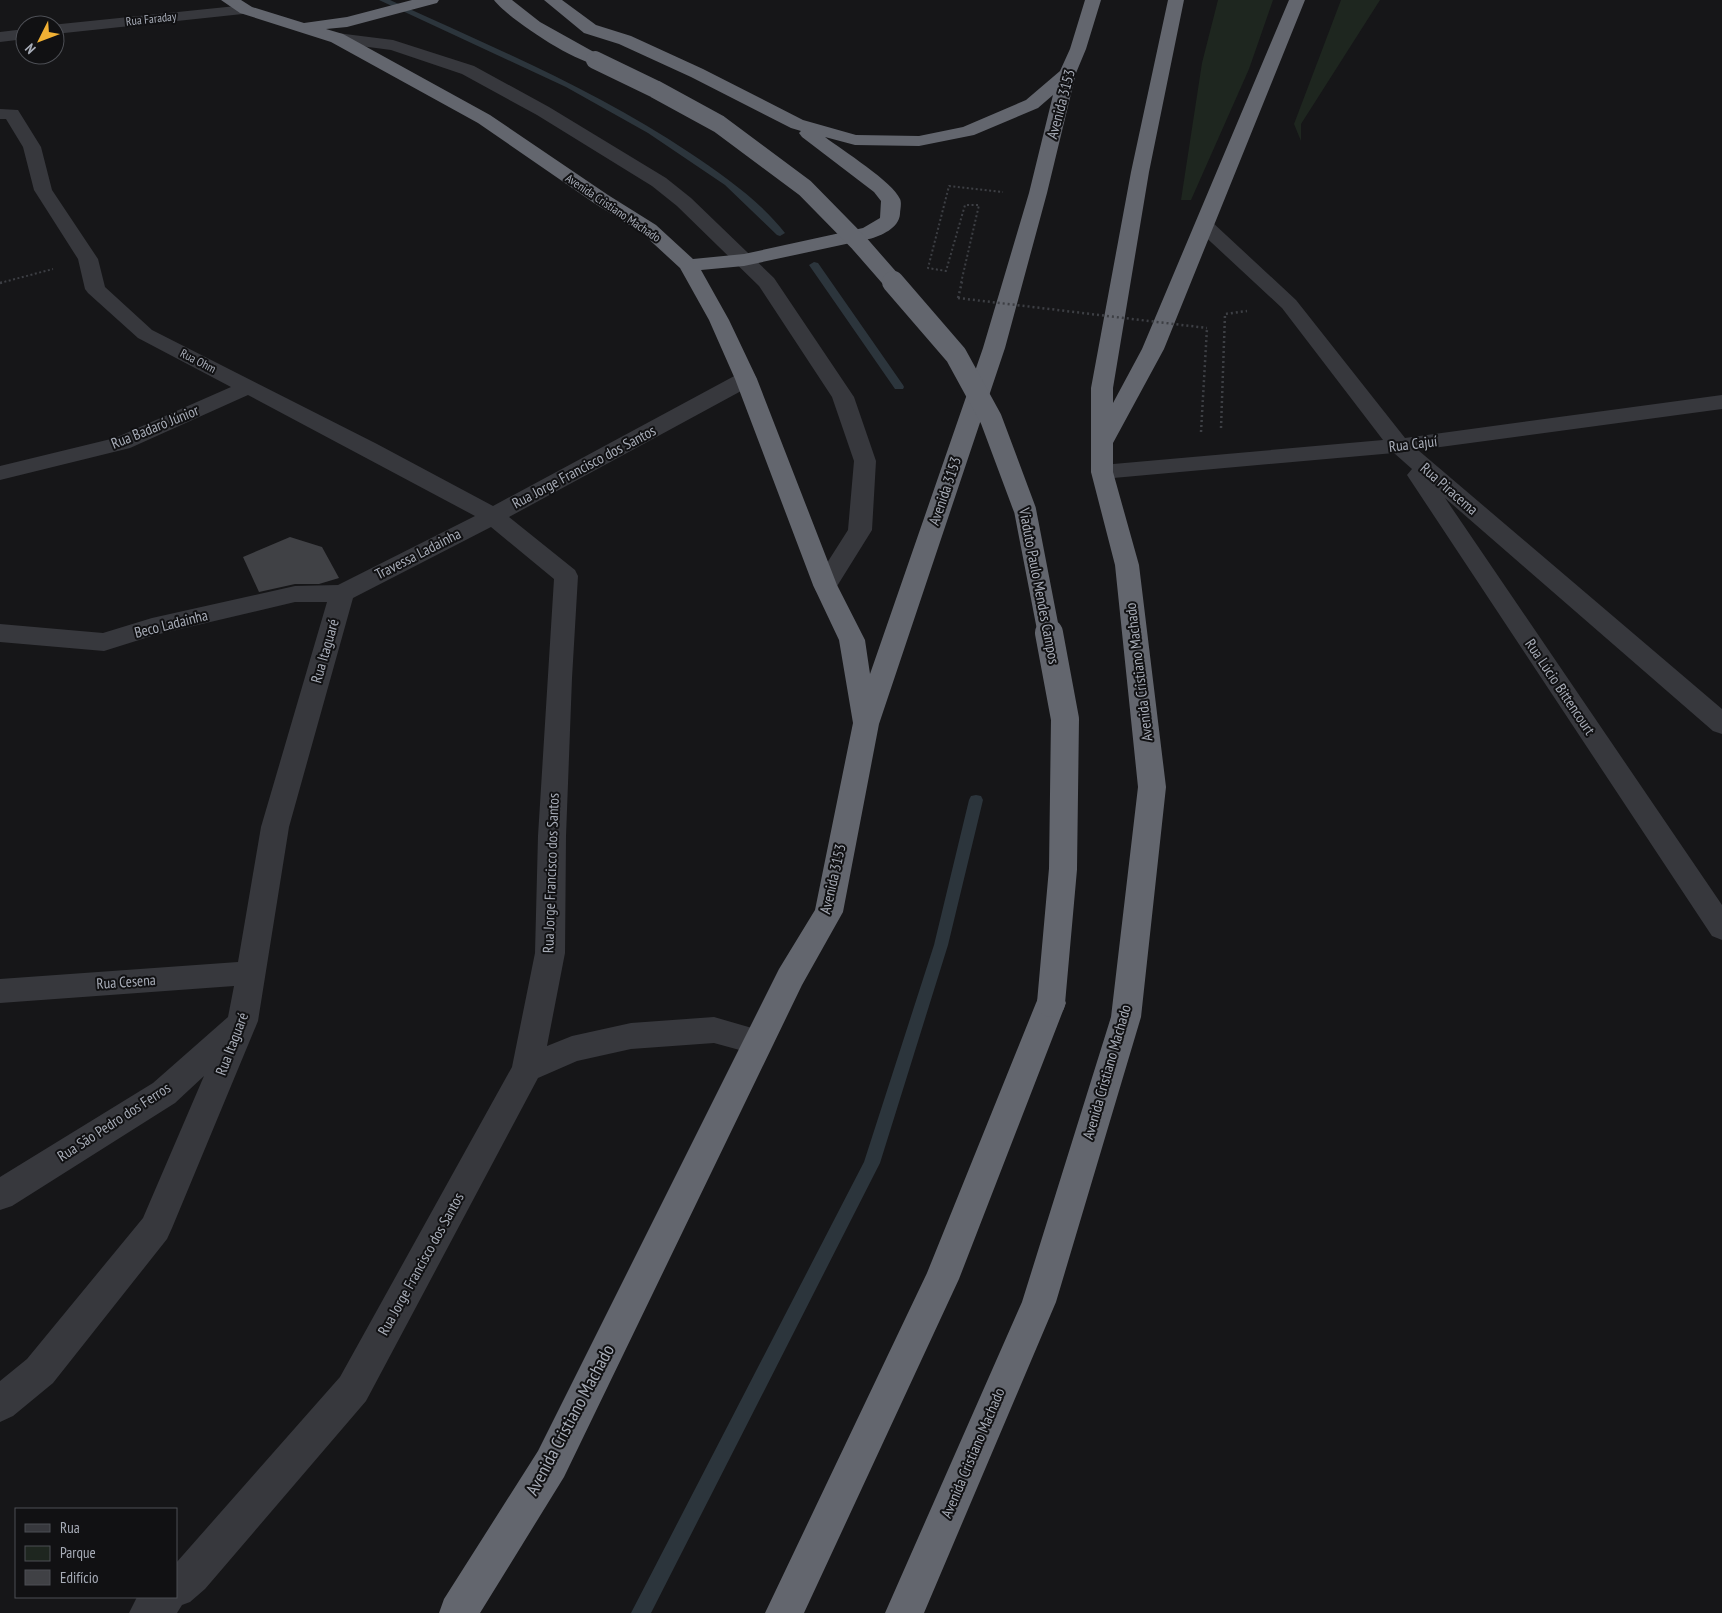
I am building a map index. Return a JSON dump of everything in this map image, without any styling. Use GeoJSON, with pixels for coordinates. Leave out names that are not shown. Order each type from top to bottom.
{"type":"FeatureCollection","features":[{"type":"Feature","properties":{"kind":"highway","name":"Avenida Cristiano Machado"},"geometry":{"type":"LineString","coordinates":[[229,0],[246,10],[337,38],[484,119],[586,189],[649,229],[688,265],[719,320],[746,379],[825,584],[852,640],[866,724]]}},
{"type":"Feature","properties":{"kind":"highway"},"geometry":{"type":"LineString","coordinates":[[303,27],[347,22],[430,0]]}},
{"type":"Feature","properties":{"kind":"highway","name":"Viaduto Paulo Mendes Campos"},"geometry":{"type":"LineString","coordinates":[[502,0],[519,16],[595,60],[656,90],[718,124],[805,188],[859,243],[956,355],[991,420],[1025,510],[1065,719],[1062,869],[1051,1003],[942,1280],[784,1613]]}},
{"type":"Feature","properties":{"kind":"highway"},"geometry":{"type":"LineString","coordinates":[[552,0],[590,29],[625,40],[697,73],[797,124],[881,188],[891,200],[890,221],[869,233],[753,258],[688,265]]}},
{"type":"Feature","properties":{"kind":"highway","name":"Avenida 3153"},"geometry":{"type":"LineString","coordinates":[[790,978],[829,912],[866,724],[994,348],[1038,193],[1066,73],[1078,48],[1093,0]]}},
{"type":"Feature","properties":{"kind":"highway"},"geometry":{"type":"LineString","coordinates":[[1102,459],[1102,388],[1140,172],[1176,0]]}},
{"type":"Feature","properties":{"kind":"highway"},"geometry":{"type":"LineString","coordinates":[[1102,459],[1153,349],[1297,0]]}},
{"type":"Feature","properties":{"kind":"highway"},"geometry":{"type":"LineString","coordinates":[[797,124],[855,140],[920,141],[968,132],[1032,104],[1066,73]]}},
{"type":"Feature","properties":{"kind":"highway","name":"Avenida Cristiano Machado"},"geometry":{"type":"LineString","coordinates":[[904,1613],[1038,1302],[1126,1017],[1152,788],[1127,565],[1102,459]]}},
{"type":"Feature","properties":{"kind":"highway","name":"Avenida Cristiano Machado"},"geometry":{"type":"LineString","coordinates":[[458,1613],[551,1464],[790,978]]}},
{"type":"Feature","properties":{"kind":"street","name":"Rua Faraday"},"geometry":{"type":"LineString","coordinates":[[65,28],[246,10]]}},
{"type":"Feature","properties":{"kind":"street"},"geometry":{"type":"LineString","coordinates":[[0,37],[15,35]]}},
{"type":"Feature","properties":{"kind":"street"},"geometry":{"type":"LineString","coordinates":[[337,38],[393,44],[468,70],[543,111],[659,182],[753,258],[843,397],[865,461],[860,530],[825,584]]}},
{"type":"Feature","properties":{"kind":"street","name":"Rua Ohm"},"geometry":{"type":"LineString","coordinates":[[0,114],[12,114],[32,147],[43,190],[88,259],[96,289],[144,334],[494,516]]}},
{"type":"Feature","properties":{"kind":"street","name":"Rua Piracema"},"geometry":{"type":"LineString","coordinates":[[1205,226],[1289,304],[1399,446],[1722,724]]}},
{"type":"Feature","properties":{"kind":"street","name":"Rua Jorge Francisco dos Santos"},"geometry":{"type":"LineString","coordinates":[[178,1586],[191,1575],[353,1389],[527,1069],[550,953],[558,678],[566,576],[494,516],[746,379]]}},
{"type":"Feature","properties":{"kind":"street","name":"Rua Badaró Júnior"},"geometry":{"type":"LineString","coordinates":[[0,473],[122,444],[249,387]]}},
{"type":"Feature","properties":{"kind":"street","name":"Rua Cajuí"},"geometry":{"type":"LineString","coordinates":[[1102,459],[1399,446],[1722,402]]}},
{"type":"Feature","properties":{"kind":"street","name":"Rua Lúcio Bittencourt"},"geometry":{"type":"LineString","coordinates":[[1399,446],[1722,928]]}},
{"type":"Feature","properties":{"kind":"street","name":"Travessa Ladainha"},"geometry":{"type":"LineString","coordinates":[[342,593],[494,516]]}},
{"type":"Feature","properties":{"kind":"street","name":"Beco Ladainha"},"geometry":{"type":"LineString","coordinates":[[0,633],[104,642],[152,627],[295,594],[342,593]]}},
{"type":"Feature","properties":{"kind":"street","name":"Rua Itaguaré"},"geometry":{"type":"LineString","coordinates":[[0,1404],[40,1371],[155,1228],[243,1021],[275,827],[342,593]]}},
{"type":"Feature","properties":{"kind":"street","name":"Rua Cesena"},"geometry":{"type":"LineString","coordinates":[[0,991],[252,973]]}},
{"type":"Feature","properties":{"kind":"street","name":"Rua São Pedro dos Ferros"},"geometry":{"type":"LineString","coordinates":[[0,1194],[164,1093],[243,1021]]}},
{"type":"Feature","properties":{"kind":"street"},"geometry":{"type":"LineString","coordinates":[[527,1069],[572,1049],[631,1036],[714,1030],[758,1042]]}},
{"type":"Feature","properties":{"kind":"street"},"geometry":{"type":"LineString","coordinates":[[148,1613],[165,1598]]}},
{"type":"Feature","properties":{"kind":"path"},"geometry":{"type":"LineString","coordinates":[[1038,193],[990,191],[950,186],[928,268],[946,271],[966,205],[979,205],[958,298],[1207,328],[1201,432]]}},
{"type":"Feature","properties":{"kind":"path"},"geometry":{"type":"LineString","coordinates":[[0,284],[88,259]]}},
{"type":"Feature","properties":{"kind":"path"},"geometry":{"type":"LineString","coordinates":[[1221,434],[1224,314],[1289,304]]}},
{"type":"Feature","properties":{"kind":"green space"},"geometry":{"type":"Polygon","coordinates":[[[1218,0],[1273,0],[1249,69],[1191,200],[1181,200],[1202,63],[1218,0]]]}},
{"type":"Feature","properties":{"kind":"green space"},"geometry":{"type":"Polygon","coordinates":[[[1341,0],[1380,0],[1301,124],[1301,141],[1294,124],[1341,0]]]}},
{"type":"Feature","properties":{"kind":"building"},"geometry":{"type":"Polygon","coordinates":[[[290,537],[322,547],[339,578],[319,584],[295,584],[259,592],[243,557],[290,537]]]}},
{"type":"Feature","properties":{"kind":"waterway"},"geometry":{"type":"LineString","coordinates":[[383,0],[569,85],[651,131],[728,183],[780,233]]}},
{"type":"Feature","properties":{"kind":"waterway"},"geometry":{"type":"LineString","coordinates":[[814,265],[899,387]]}},
{"type":"Feature","properties":{"kind":"waterway"},"geometry":{"type":"LineString","coordinates":[[641,1613],[872,1163],[941,945],[976,800]]}}]}
